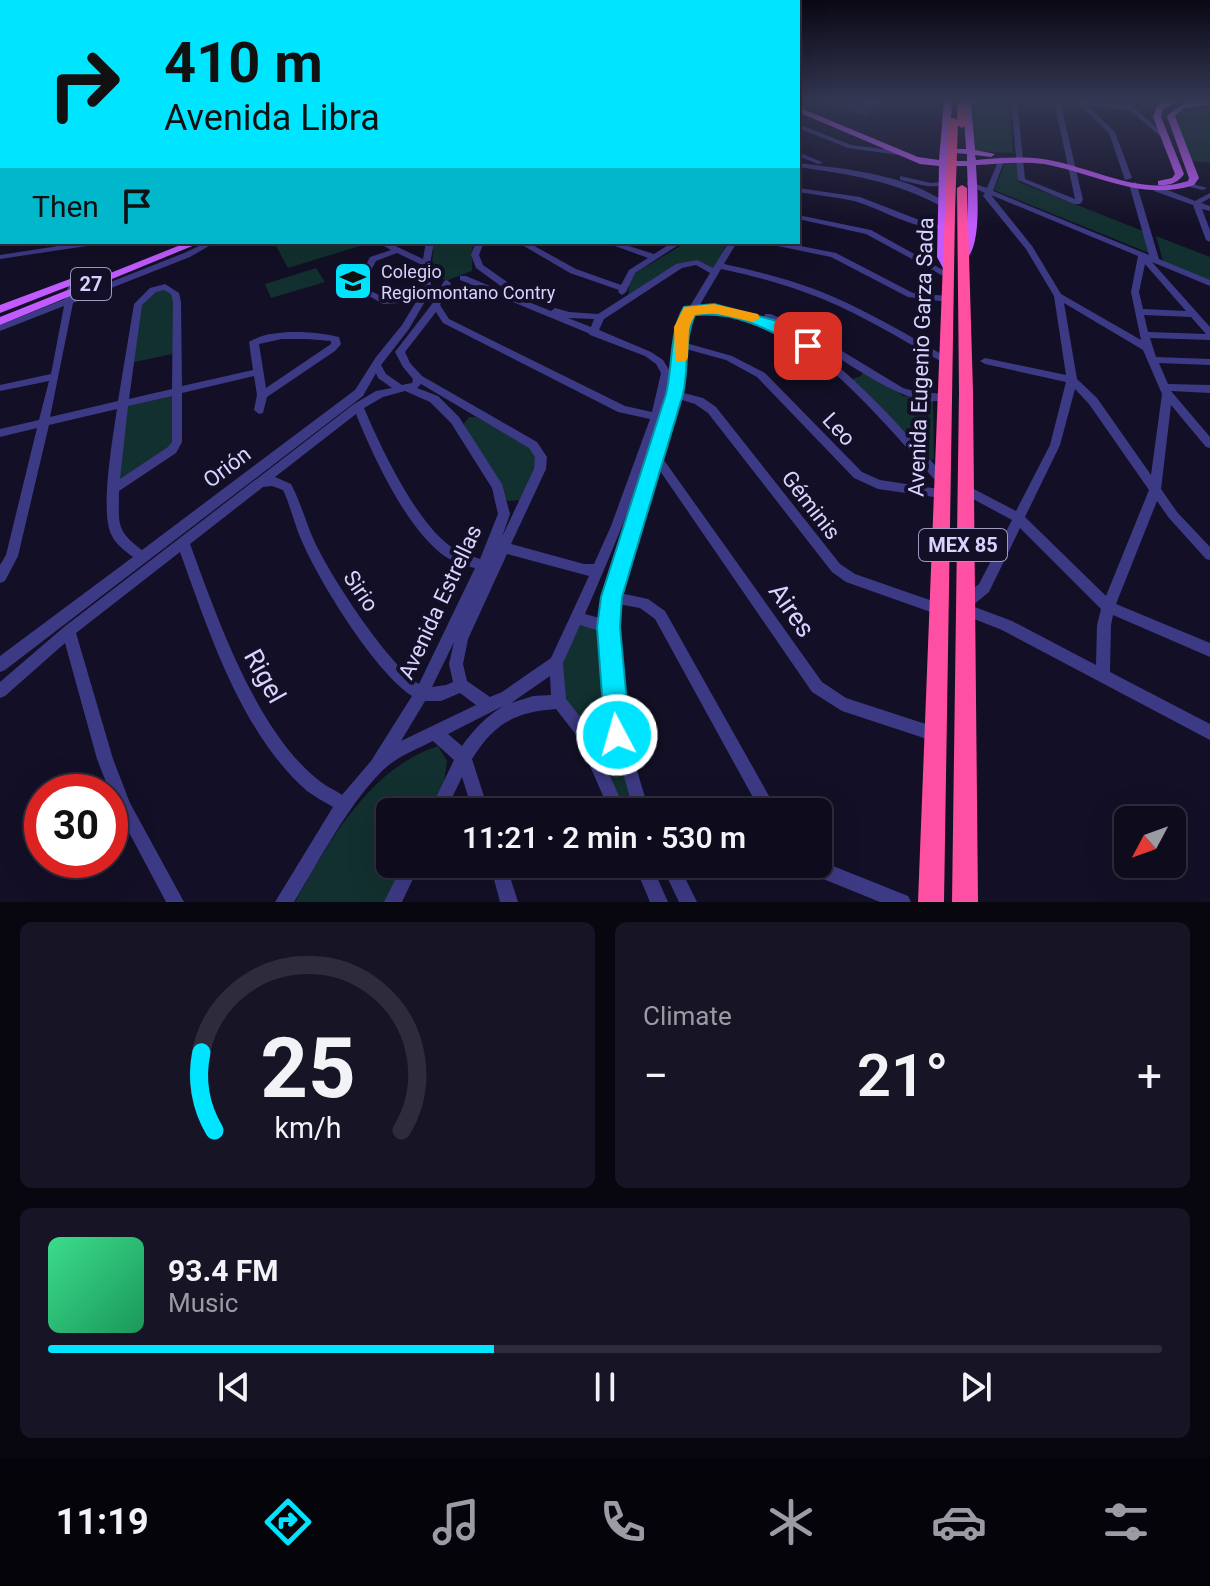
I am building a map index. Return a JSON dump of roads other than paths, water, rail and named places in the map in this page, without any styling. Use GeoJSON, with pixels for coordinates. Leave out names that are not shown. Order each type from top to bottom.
{"type":"FeatureCollection","features":[{"type":"Feature","properties":{"kind":"highway","name":"Avenida Eugenio Garza Sada"},"geometry":{"type":"LineString","coordinates":[[958,143],[953,170],[953,267],[963,488],[965,902]]}},
{"type":"Feature","properties":{"kind":"highway","name":"Avenida Eugenio Garza Sada"},"geometry":{"type":"LineString","coordinates":[[931,902],[943,397],[948,299],[953,267],[945,214],[959,143]]}},
{"type":"Feature","properties":{"kind":"main road"},"geometry":{"type":"LineString","coordinates":[[880,143],[916,159],[953,170],[984,161]]}},
{"type":"Feature","properties":{"kind":"main road"},"geometry":{"type":"LineString","coordinates":[[945,214],[953,170],[952,143]]}},
{"type":"Feature","properties":{"kind":"main road"},"geometry":{"type":"LineString","coordinates":[[967,164],[969,143]]}},
{"type":"Feature","properties":{"kind":"main road"},"geometry":{"type":"LineString","coordinates":[[1166,143],[1180,174],[1172,182]]}},
{"type":"Feature","properties":{"kind":"main road"},"geometry":{"type":"LineString","coordinates":[[1180,143],[1192,181]]}},
{"type":"Feature","properties":{"kind":"main road"},"geometry":{"type":"LineString","coordinates":[[953,170],[970,148]]}},
{"type":"Feature","properties":{"kind":"main road"},"geometry":{"type":"LineString","coordinates":[[970,148],[1072,166],[1157,189],[1192,181]]}},
{"type":"Feature","properties":{"kind":"main road"},"geometry":{"type":"LineString","coordinates":[[953,170],[967,164],[984,161],[1000,163],[1019,156]]}},
{"type":"Feature","properties":{"kind":"main road"},"geometry":{"type":"LineString","coordinates":[[953,170],[967,164]]}},
{"type":"Feature","properties":{"kind":"main road"},"geometry":{"type":"LineString","coordinates":[[1130,181],[1192,181]]}},
{"type":"Feature","properties":{"kind":"main road","name":"27"},"geometry":{"type":"LineString","coordinates":[[0,321],[72,291],[169,244]]}},
{"type":"Feature","properties":{"kind":"main road","name":"27"},"geometry":{"type":"LineString","coordinates":[[0,309],[72,291],[156,263],[193,244]]}},
{"type":"Feature","properties":{"kind":"street"},"geometry":{"type":"LineString","coordinates":[[840,143],[906,154]]}},
{"type":"Feature","properties":{"kind":"street"},"geometry":{"type":"LineString","coordinates":[[1018,143],[1023,182],[1077,202],[1067,143]]}},
{"type":"Feature","properties":{"kind":"street"},"geometry":{"type":"LineString","coordinates":[[1116,143],[1155,260]]}},
{"type":"Feature","properties":{"kind":"street"},"geometry":{"type":"LineString","coordinates":[[800,190],[857,199],[922,224],[945,214],[926,189],[803,163]]}},
{"type":"Feature","properties":{"kind":"street"},"geometry":{"type":"LineString","coordinates":[[1000,163],[987,196],[1029,248],[1058,296],[1072,380],[1055,445],[984,588],[964,607],[1007,625],[1210,732]]}},
{"type":"Feature","properties":{"kind":"street"},"geometry":{"type":"LineString","coordinates":[[926,189],[953,170],[988,191],[1209,284]]}},
{"type":"Feature","properties":{"kind":"street"},"geometry":{"type":"LineString","coordinates":[[1192,181],[1207,193],[1196,203]]}},
{"type":"Feature","properties":{"kind":"street"},"geometry":{"type":"LineString","coordinates":[[1157,189],[1210,209]]}},
{"type":"Feature","properties":{"kind":"street"},"geometry":{"type":"LineString","coordinates":[[1196,203],[1210,240]]}},
{"type":"Feature","properties":{"kind":"street"},"geometry":{"type":"LineString","coordinates":[[800,217],[868,232],[953,267]]}},
{"type":"Feature","properties":{"kind":"street"},"geometry":{"type":"LineString","coordinates":[[0,257],[87,244]]}},
{"type":"Feature","properties":{"kind":"street"},"geometry":{"type":"LineString","coordinates":[[156,263],[204,244]]}},
{"type":"Feature","properties":{"kind":"street"},"geometry":{"type":"LineString","coordinates":[[384,244],[426,264]]}},
{"type":"Feature","properties":{"kind":"street"},"geometry":{"type":"LineString","coordinates":[[426,289],[430,244]]}},
{"type":"Feature","properties":{"kind":"street"},"geometry":{"type":"LineString","coordinates":[[479,244],[475,255],[479,266],[507,288],[568,315],[600,317],[685,263],[697,262],[717,269],[786,280],[824,294],[945,360]]}},
{"type":"Feature","properties":{"kind":"street"},"geometry":{"type":"LineString","coordinates":[[525,244],[573,271],[622,288]]}},
{"type":"Feature","properties":{"kind":"street"},"geometry":{"type":"LineString","coordinates":[[614,244],[654,257]]}},
{"type":"Feature","properties":{"kind":"street"},"geometry":{"type":"LineString","coordinates":[[621,305],[622,288],[632,272],[676,244]]}},
{"type":"Feature","properties":{"kind":"street"},"geometry":{"type":"LineString","coordinates":[[637,798],[625,765],[615,715],[608,627],[612,597],[675,394],[682,327],[701,290],[732,244]]}},
{"type":"Feature","properties":{"kind":"street"},"geometry":{"type":"LineString","coordinates":[[778,244],[833,255],[911,295],[948,299]]}},
{"type":"Feature","properties":{"kind":"street"},"geometry":{"type":"LineString","coordinates":[[395,251],[373,259],[362,280],[363,290],[383,301],[445,287],[479,266]]}},
{"type":"Feature","properties":{"kind":"street"},"geometry":{"type":"LineString","coordinates":[[1140,255],[1136,280],[1139,312],[1149,354],[1166,390],[1210,444]]}},
{"type":"Feature","properties":{"kind":"street"},"geometry":{"type":"LineString","coordinates":[[1140,255],[1210,335]]}},
{"type":"Feature","properties":{"kind":"street"},"geometry":{"type":"LineString","coordinates":[[114,489],[175,446],[177,302],[175,293],[165,287],[156,263]]}},
{"type":"Feature","properties":{"kind":"street"},"geometry":{"type":"LineString","coordinates":[[153,290],[156,263]]}},
{"type":"Feature","properties":{"kind":"street"},"geometry":{"type":"LineString","coordinates":[[463,278],[660,362],[666,373],[656,417],[598,570],[556,663],[559,702],[582,731],[612,798]]}},
{"type":"Feature","properties":{"kind":"street"},"geometry":{"type":"LineString","coordinates":[[143,558],[115,530],[114,489],[138,304],[153,290],[165,287]]}},
{"type":"Feature","properties":{"kind":"street"},"geometry":{"type":"LineString","coordinates":[[386,350],[400,352],[436,305],[445,287]]}},
{"type":"Feature","properties":{"kind":"street","name":"Orión"},"geometry":{"type":"LineString","coordinates":[[0,665],[364,386],[386,350],[406,327],[426,289]]}},
{"type":"Feature","properties":{"kind":"street"},"geometry":{"type":"LineString","coordinates":[[701,290],[713,301],[791,324],[909,394],[943,397]]}},
{"type":"Feature","properties":{"kind":"street"},"geometry":{"type":"LineString","coordinates":[[0,328],[72,291]]}},
{"type":"Feature","properties":{"kind":"street"},"geometry":{"type":"LineString","coordinates":[[0,577],[12,556],[72,291]]}},
{"type":"Feature","properties":{"kind":"street"},"geometry":{"type":"LineString","coordinates":[[1058,296],[1149,354],[1210,362]]}},
{"type":"Feature","properties":{"kind":"street"},"geometry":{"type":"LineString","coordinates":[[436,305],[446,321],[622,409],[656,417]]}},
{"type":"Feature","properties":{"kind":"street"},"geometry":{"type":"LineString","coordinates":[[689,311],[723,309],[775,326],[820,354],[941,486]]}},
{"type":"Feature","properties":{"kind":"street"},"geometry":{"type":"LineString","coordinates":[[1139,312],[1193,314]]}},
{"type":"Feature","properties":{"kind":"street"},"geometry":{"type":"LineString","coordinates":[[593,333],[600,317]]}},
{"type":"Feature","properties":{"kind":"street"},"geometry":{"type":"LineString","coordinates":[[1144,335],[1210,335]]}},
{"type":"Feature","properties":{"kind":"street"},"geometry":{"type":"LineString","coordinates":[[259,410],[262,395],[252,345],[260,339],[327,337],[337,342],[332,349],[262,395]]}},
{"type":"Feature","properties":{"kind":"street"},"geometry":{"type":"LineString","coordinates":[[660,362],[680,349]]}},
{"type":"Feature","properties":{"kind":"street","name":"Leo"},"geometry":{"type":"LineString","coordinates":[[680,349],[721,355],[761,375],[858,475],[878,484],[941,486]]}},
{"type":"Feature","properties":{"kind":"street","name":"Avenida Estrellas"},"geometry":{"type":"LineString","coordinates":[[400,352],[406,365],[418,378],[477,410],[538,451],[540,469],[461,639],[456,664],[461,685]]}},
{"type":"Feature","properties":{"kind":"street"},"geometry":{"type":"LineString","coordinates":[[985,361],[1072,380],[1093,401],[1125,444],[1155,492],[1210,555]]}},
{"type":"Feature","properties":{"kind":"street"},"geometry":{"type":"LineString","coordinates":[[376,365],[382,376],[405,389],[434,399],[455,420],[498,487],[504,503],[525,502]]}},
{"type":"Feature","properties":{"kind":"street"},"geometry":{"type":"LineString","coordinates":[[845,378],[859,375],[862,370],[859,366]]}},
{"type":"Feature","properties":{"kind":"street"},"geometry":{"type":"LineString","coordinates":[[0,433],[257,372]]}},
{"type":"Feature","properties":{"kind":"street"},"geometry":{"type":"LineString","coordinates":[[0,388],[55,376]]}},
{"type":"Feature","properties":{"kind":"street"},"geometry":{"type":"LineString","coordinates":[[405,389],[416,385],[418,378]]}},
{"type":"Feature","properties":{"kind":"street"},"geometry":{"type":"LineString","coordinates":[[364,386],[376,387],[380,394]]}},
{"type":"Feature","properties":{"kind":"street","name":"Orión"},"geometry":{"type":"LineString","coordinates":[[0,691],[69,631],[358,407],[380,394],[405,389]]}},
{"type":"Feature","properties":{"kind":"street"},"geometry":{"type":"LineString","coordinates":[[1166,390],[1210,389]]}},
{"type":"Feature","properties":{"kind":"street"},"geometry":{"type":"LineString","coordinates":[[1103,675],[1104,625],[1108,607],[1155,492],[1166,390]]}},
{"type":"Feature","properties":{"kind":"street","name":"Géminis"},"geometry":{"type":"LineString","coordinates":[[675,394],[699,401],[712,410],[836,568],[851,578],[939,609]]}},
{"type":"Feature","properties":{"kind":"street"},"geometry":{"type":"LineString","coordinates":[[358,407],[374,448],[430,533],[453,555],[483,565]]}},
{"type":"Feature","properties":{"kind":"street"},"geometry":{"type":"LineString","coordinates":[[455,420],[477,410]]}},
{"type":"Feature","properties":{"kind":"street","name":"Aires"},"geometry":{"type":"LineString","coordinates":[[655,455],[817,687],[842,704],[936,734]]}},
{"type":"Feature","properties":{"kind":"street","name":"Sirio"},"geometry":{"type":"LineString","coordinates":[[256,484],[273,481],[287,487],[308,540],[333,588],[389,663],[422,693]]}},
{"type":"Feature","properties":{"kind":"street"},"geometry":{"type":"LineString","coordinates":[[963,488],[1018,518],[1108,607],[1210,650]]}},
{"type":"Feature","properties":{"kind":"street","name":"Avenida Estrellas"},"geometry":{"type":"LineString","coordinates":[[284,902],[344,805],[376,766],[422,693],[501,527],[504,503]]}},
{"type":"Feature","properties":{"kind":"street","name":"Rigel"},"geometry":{"type":"LineString","coordinates":[[183,542],[230,667],[255,710],[309,785],[325,797],[344,805]]}},
{"type":"Feature","properties":{"kind":"street"},"geometry":{"type":"LineString","coordinates":[[505,548],[584,570],[598,570]]}},
{"type":"Feature","properties":{"kind":"street"},"geometry":{"type":"LineString","coordinates":[[612,597],[643,603],[660,615],[762,798]]}},
{"type":"Feature","properties":{"kind":"street"},"geometry":{"type":"LineString","coordinates":[[577,618],[608,627]]}},
{"type":"Feature","properties":{"kind":"street"},"geometry":{"type":"LineString","coordinates":[[69,631],[105,759],[124,808],[175,902]]}},
{"type":"Feature","properties":{"kind":"street","name":"Avenida Estrellas"},"geometry":{"type":"LineString","coordinates":[[376,766],[398,750],[524,687],[556,663]]}},
{"type":"Feature","properties":{"kind":"street"},"geometry":{"type":"LineString","coordinates":[[422,693],[444,694],[461,685],[487,704]]}},
{"type":"Feature","properties":{"kind":"street"},"geometry":{"type":"LineString","coordinates":[[444,798],[464,758],[484,729],[514,707],[537,701],[559,702]]}},
{"type":"Feature","properties":{"kind":"street"},"geometry":{"type":"LineString","coordinates":[[582,731],[599,733],[613,723],[615,715]]}},
{"type":"Feature","properties":{"kind":"street"},"geometry":{"type":"LineString","coordinates":[[434,732],[464,758],[477,798]]}},
{"type":"Feature","properties":{"kind":"street"},"geometry":{"type":"LineString","coordinates":[[832,874],[902,902]]}},
{"type":"Feature","properties":{"kind":"street"},"geometry":{"type":"LineString","coordinates":[[393,902],[405,878]]}},
{"type":"Feature","properties":{"kind":"street"},"geometry":{"type":"LineString","coordinates":[[502,878],[509,902]]}},
{"type":"Feature","properties":{"kind":"street"},"geometry":{"type":"LineString","coordinates":[[648,878],[659,902]]}},
{"type":"Feature","properties":{"kind":"street"},"geometry":{"type":"LineString","coordinates":[[676,878],[688,902]]}},
{"type":"Feature","properties":{"kind":"place","name":"Colegio Regiomontano Contry"},"geometry":{"type":"Point","coordinates":[353,281]}}]}
